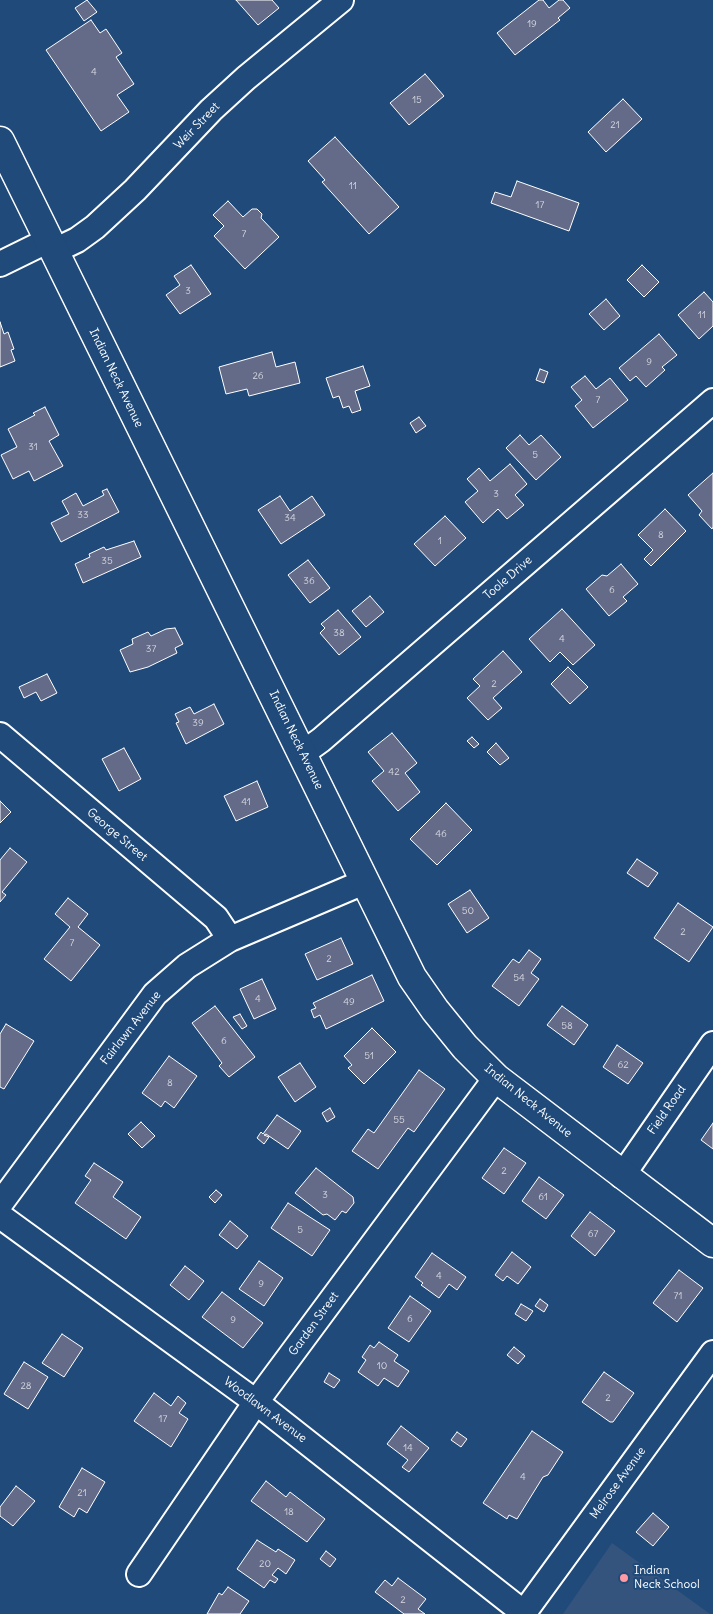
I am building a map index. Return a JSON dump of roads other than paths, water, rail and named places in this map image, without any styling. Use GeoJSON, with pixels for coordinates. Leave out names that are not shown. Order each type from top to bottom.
{"type":"FeatureCollection","features":[{"type":"Feature","properties":{"kind":"street","name":"Weir Street"},"geometry":{"type":"LineString","coordinates":[[0,264],[51,246],[77,240],[95,227],[135,190],[218,104],[341,0]]}},
{"type":"Feature","properties":{"kind":"street","name":"Indian Neck Avenue"},"geometry":{"type":"LineString","coordinates":[[0,141],[412,977],[430,1004],[464,1047],[496,1078],[622,1176],[713,1243]]}},
{"type":"Feature","properties":{"kind":"street","name":"Toole Drive"},"geometry":{"type":"LineString","coordinates":[[303,754],[713,400]]}},
{"type":"Feature","properties":{"kind":"street","name":"George Street"},"geometry":{"type":"LineString","coordinates":[[0,736],[216,918],[230,940]]}},
{"type":"Feature","properties":{"kind":"street","name":"Fairlawn Avenue"},"geometry":{"type":"LineString","coordinates":[[0,1204],[155,994],[187,966],[230,940],[364,882]]}},
{"type":"Feature","properties":{"kind":"street","name":"Field Road"},"geometry":{"type":"LineString","coordinates":[[622,1176],[713,1044]]}},
{"type":"Feature","properties":{"kind":"street","name":"Garden Street"},"geometry":{"type":"LineString","coordinates":[[139,1574],[256,1402],[496,1078]]}},
{"type":"Feature","properties":{"kind":"street","name":"Woodlawn Avenue"},"geometry":{"type":"LineString","coordinates":[[0,1216],[256,1402],[523,1613]]}},
{"type":"Feature","properties":{"kind":"street","name":"Melrose Avenue"},"geometry":{"type":"LineString","coordinates":[[523,1613],[713,1353]]}},
{"type":"Feature","properties":{"kind":"place","name":"Indian Neck School"},"geometry":{"type":"Point","coordinates":[624,1578]}}]}
